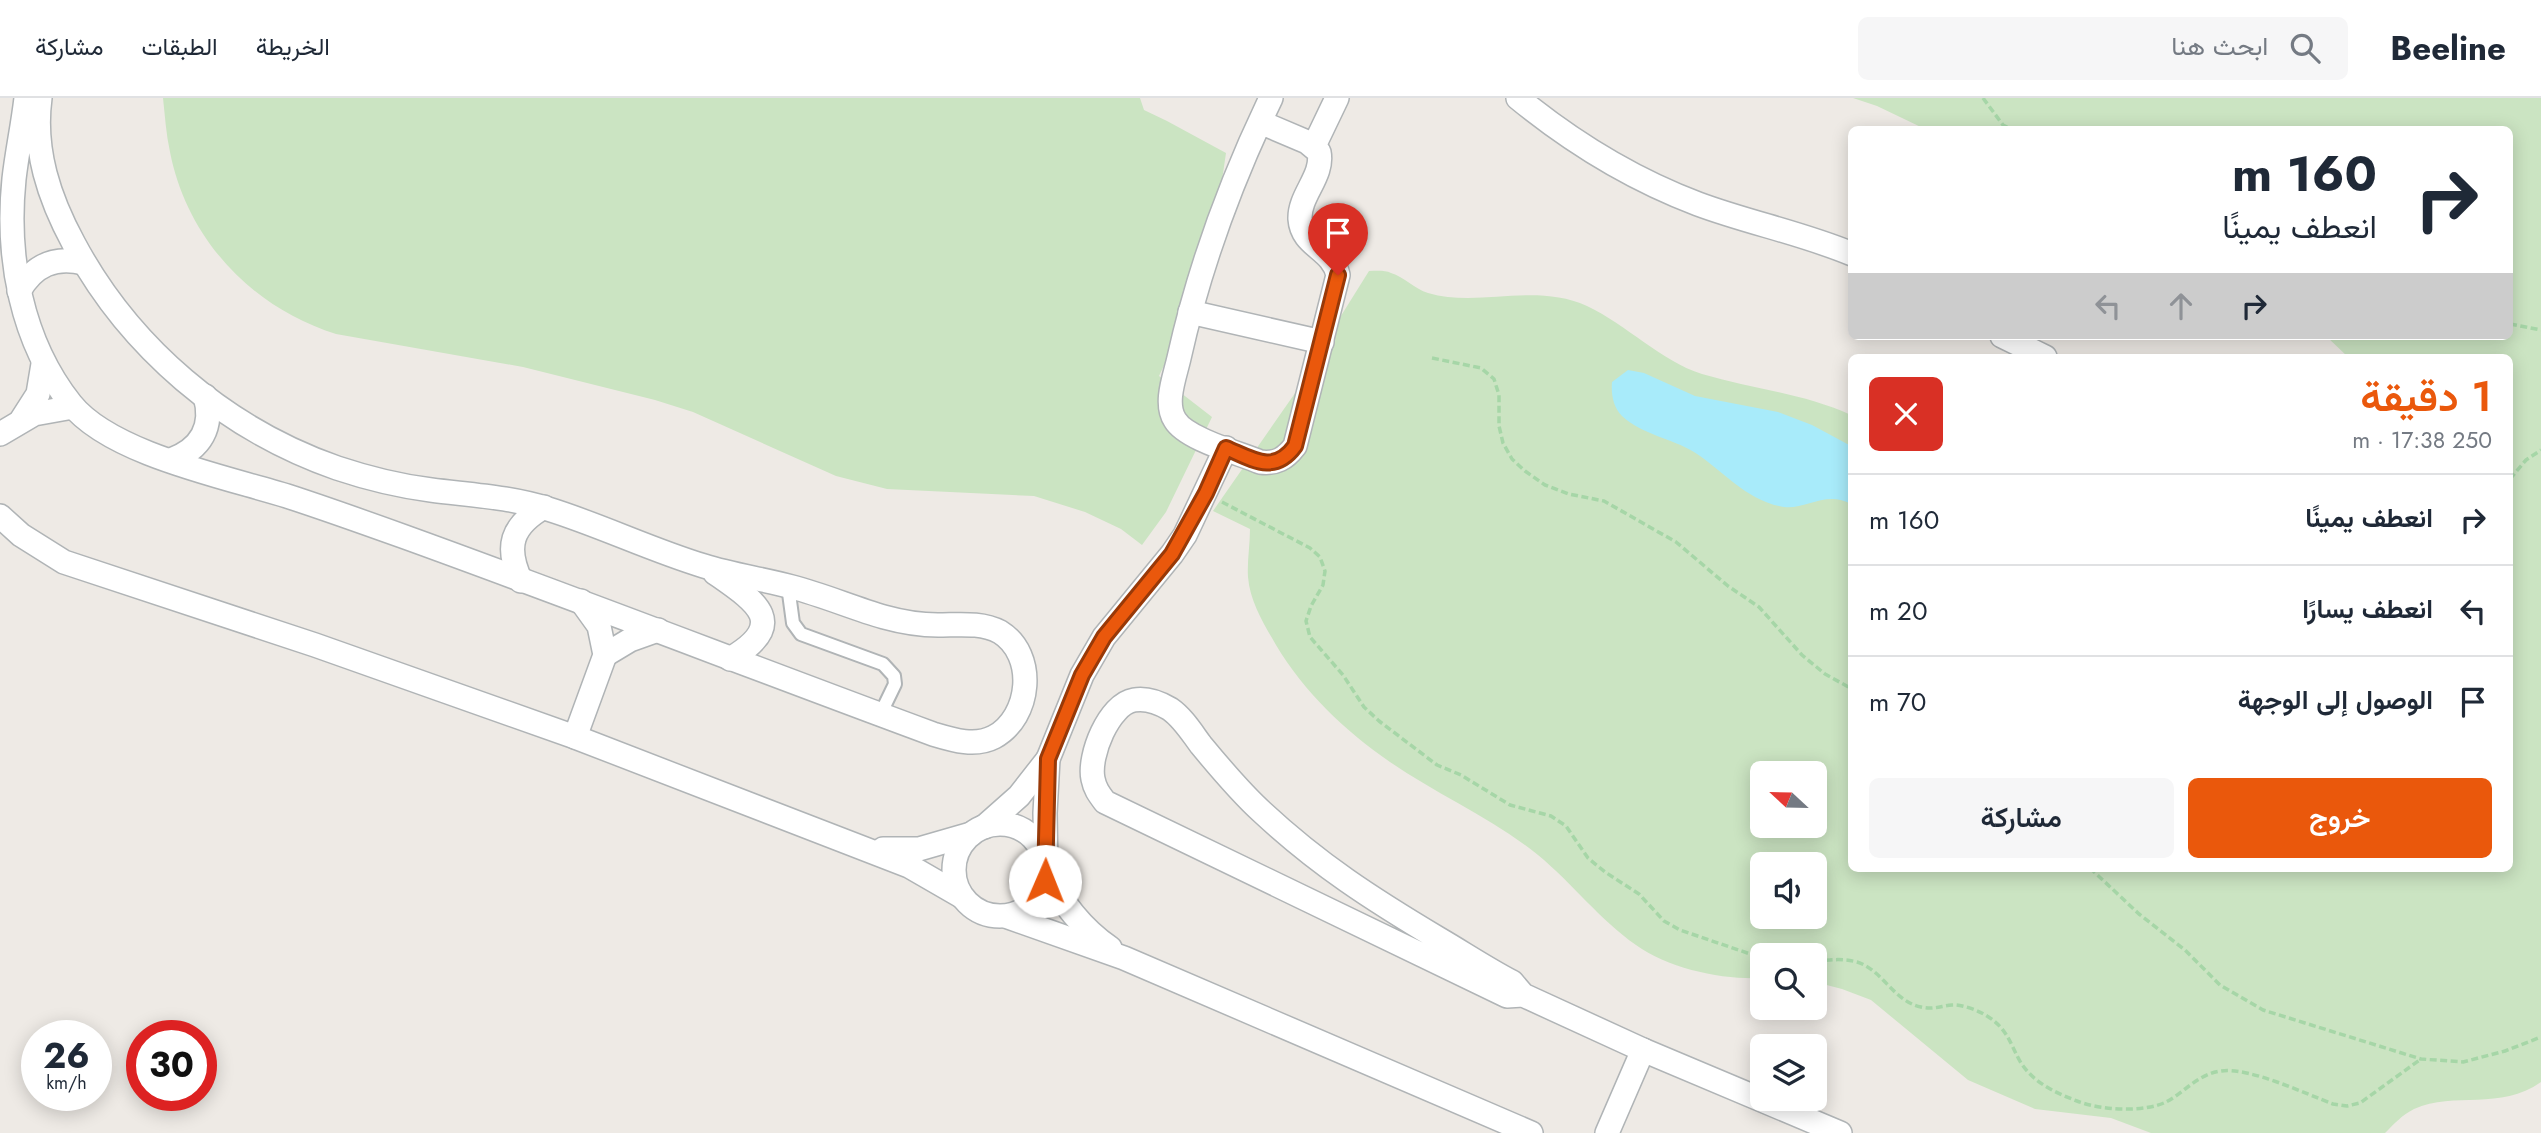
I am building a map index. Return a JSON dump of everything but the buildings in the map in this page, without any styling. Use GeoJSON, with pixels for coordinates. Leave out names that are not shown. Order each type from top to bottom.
{"type":"FeatureCollection","features":[{"type":"Feature","properties":{"kind":"street"},"geometry":{"type":"LineString","coordinates":[[26,98],[14,180],[12,217],[19,291],[33,341],[43,364],[73,407],[104,431],[172,460],[302,501],[581,601],[952,740],[973,743],[993,738],[1009,725],[1020,707],[1026,674],[1022,658],[1013,644],[1001,633],[985,626],[898,621],[788,586],[704,566],[544,508],[405,486],[336,467],[292,449],[249,426],[205,396],[152,351],[126,324],[84,263],[56,209],[46,180],[39,150],[37,122],[40,98]]}},
{"type":"Feature","properties":{"kind":"street"},"geometry":{"type":"LineString","coordinates":[[1260,122],[1314,146],[1320,159],[1304,200],[1300,221],[1309,241],[1332,259],[1338,275],[1298,438],[1284,458],[1268,463],[1259,462],[1189,433],[1174,420],[1171,411],[1172,388],[1190,312],[1217,226],[1260,122],[1271,98]]}},
{"type":"Feature","properties":{"kind":"street"},"geometry":{"type":"LineString","coordinates":[[1314,146],[1337,98]]}},
{"type":"Feature","properties":{"kind":"street"},"geometry":{"type":"LineString","coordinates":[[1518,98],[1588,150],[1664,190],[1700,205],[1795,232],[1848,252]]}},
{"type":"Feature","properties":{"kind":"street"},"geometry":{"type":"LineString","coordinates":[[19,291],[35,270],[46,263],[58,260],[84,263]]}},
{"type":"Feature","properties":{"kind":"street"},"geometry":{"type":"LineString","coordinates":[[1190,312],[1322,342]]}},
{"type":"Feature","properties":{"kind":"street"},"geometry":{"type":"LineString","coordinates":[[2010,340],[2039,354]]}},
{"type":"Feature","properties":{"kind":"street"},"geometry":{"type":"LineString","coordinates":[[22,419],[38,394],[43,364]]}},
{"type":"Feature","properties":{"kind":"street"},"geometry":{"type":"LineString","coordinates":[[172,460],[184,456],[204,436],[209,410],[205,396]]}},
{"type":"Feature","properties":{"kind":"street"},"geometry":{"type":"LineString","coordinates":[[0,434],[22,419],[47,410],[73,407]]}},
{"type":"Feature","properties":{"kind":"street"},"geometry":{"type":"LineString","coordinates":[[1226,448],[1206,493],[1172,554],[1104,637],[1082,675],[1048,759],[1019,796],[977,830],[957,852],[954,863],[956,885],[973,909],[981,913],[1008,917],[1124,958],[1531,1133]]}},
{"type":"Feature","properties":{"kind":"street"},"geometry":{"type":"LineString","coordinates":[[521,581],[512,556],[512,544],[522,522],[544,508]]}},
{"type":"Feature","properties":{"kind":"street"},"geometry":{"type":"LineString","coordinates":[[0,516],[21,535],[64,562],[315,645],[575,737],[909,866],[961,895]]}},
{"type":"Feature","properties":{"kind":"street"},"geometry":{"type":"LineString","coordinates":[[704,566],[746,595],[760,610],[761,630],[757,640],[730,659]]}},
{"type":"Feature","properties":{"kind":"street"},"geometry":{"type":"LineString","coordinates":[[575,737],[606,655],[599,626],[581,601]]}},
{"type":"Feature","properties":{"kind":"street"},"geometry":{"type":"LineString","coordinates":[[606,655],[630,640],[658,630]]}},
{"type":"Feature","properties":{"kind":"street"},"geometry":{"type":"LineString","coordinates":[[1523,995],[1507,996],[1105,802],[1096,790],[1092,776],[1099,740],[1113,713],[1134,699],[1147,700],[1171,710],[1181,718],[1259,810],[1299,846],[1385,908],[1512,982],[1523,995],[1643,1050],[1840,1133]]}},
{"type":"Feature","properties":{"kind":"street"},"geometry":{"type":"LineString","coordinates":[[1008,917],[1024,910],[1038,898],[1046,870],[1048,759]]}},
{"type":"Feature","properties":{"kind":"street"},"geometry":{"type":"LineString","coordinates":[[859,847],[894,851],[919,849],[977,830],[1007,824],[1022,829],[1039,846],[1046,870],[1067,908],[1080,925],[1124,958]]}},
{"type":"Feature","properties":{"kind":"street"},"geometry":{"type":"LineString","coordinates":[[1607,1133],[1643,1050]]}},
{"type":"Feature","properties":{"kind":"lane"},"geometry":{"type":"LineString","coordinates":[[788,586],[793,623],[801,634],[890,669],[895,684],[880,715]]}},
{"type":"Feature","properties":{"kind":"path"},"geometry":{"type":"LineString","coordinates":[[1983,98],[2005,126]]}},
{"type":"Feature","properties":{"kind":"path"},"geometry":{"type":"LineString","coordinates":[[2513,325],[2541,330]]}},
{"type":"Feature","properties":{"kind":"path"},"geometry":{"type":"LineString","coordinates":[[1432,358],[1481,368],[1494,379],[1503,443],[1512,458],[1525,471],[1545,485],[1569,494],[1604,501],[1676,542],[1728,586],[1759,607],[1802,655],[1825,674],[1848,687]]}},
{"type":"Feature","properties":{"kind":"path"},"geometry":{"type":"LineString","coordinates":[[2513,475],[2526,460],[2541,450]]}},
{"type":"Feature","properties":{"kind":"path"},"geometry":{"type":"LineString","coordinates":[[1206,493],[1310,548],[1320,557],[1325,571],[1323,585],[1306,621],[1310,637],[1343,675],[1364,707],[1379,720],[1437,765],[1461,775],[1510,805],[1551,816],[1566,827],[1588,858],[1639,894],[1664,921],[1680,930],[1750,954]]}},
{"type":"Feature","properties":{"kind":"path"},"geometry":{"type":"LineString","coordinates":[[2094,872],[2139,914],[2185,950],[2220,985],[2263,1010],[2421,1059],[2463,1062],[2505,1051],[2541,1037]]}},
{"type":"Feature","properties":{"kind":"path"},"geometry":{"type":"LineString","coordinates":[[1827,960],[1840,958],[1859,962],[1877,973],[1903,1000],[1920,1007],[1938,1009],[1955,1004],[1986,1015],[2007,1033],[2022,1065],[2048,1089],[2081,1103],[2138,1110],[2166,1102],[2193,1082],[2220,1071],[2245,1072],[2333,1104],[2347,1106],[2360,1103],[2421,1059]]}},
{"type":"Feature","properties":{"kind":"green space"},"geometry":{"type":"Polygon","coordinates":[[[163,98],[1140,98],[1144,110],[1226,153],[1215,228],[1193,304],[1159,376],[1212,417],[1166,512],[1142,545],[1121,529],[1085,512],[1034,496],[887,489],[836,476],[693,412],[655,400],[523,367],[336,334],[277,307],[251,288],[228,266],[208,241],[191,213],[179,184],[169,145],[163,98]]]}},
{"type":"Feature","properties":{"kind":"green space"},"geometry":{"type":"Polygon","coordinates":[[[1853,98],[2541,98],[2541,1082],[2510,1096],[2430,1104],[2410,1111],[2385,1133],[2151,1133],[2111,1118],[2035,1109],[1968,1080],[1871,1000],[1827,985],[1827,943],[1750,943],[1750,978],[1714,975],[1664,961],[1623,935],[1538,855],[1484,818],[1390,762],[1357,737],[1327,709],[1299,679],[1262,621],[1249,586],[1250,529],[1213,511],[1300,386],[1369,271],[1389,272],[1423,291],[1447,297],[1527,295],[1567,299],[1602,314],[1672,361],[1687,368],[1814,401],[1848,414],[1848,872],[2513,872],[2513,354],[2345,354],[2330,340],[2513,340],[2513,126],[1919,126],[1853,98]]]}},
{"type":"Feature","properties":{"kind":"water"},"geometry":{"type":"Polygon","coordinates":[[[1628,370],[1644,373],[1695,396],[1778,412],[1812,425],[1848,444],[1848,503],[1833,499],[1784,507],[1758,499],[1694,452],[1639,428],[1622,416],[1612,396],[1612,382],[1628,370]]]}},
{"type":"Feature","properties":{"kind":"route"},"geometry":{"type":"LineString","coordinates":[[1045,881],[1048,759],[1082,675],[1104,637],[1185,535],[1226,448],[1268,463],[1284,458],[1295,446],[1338,275]]}}]}
